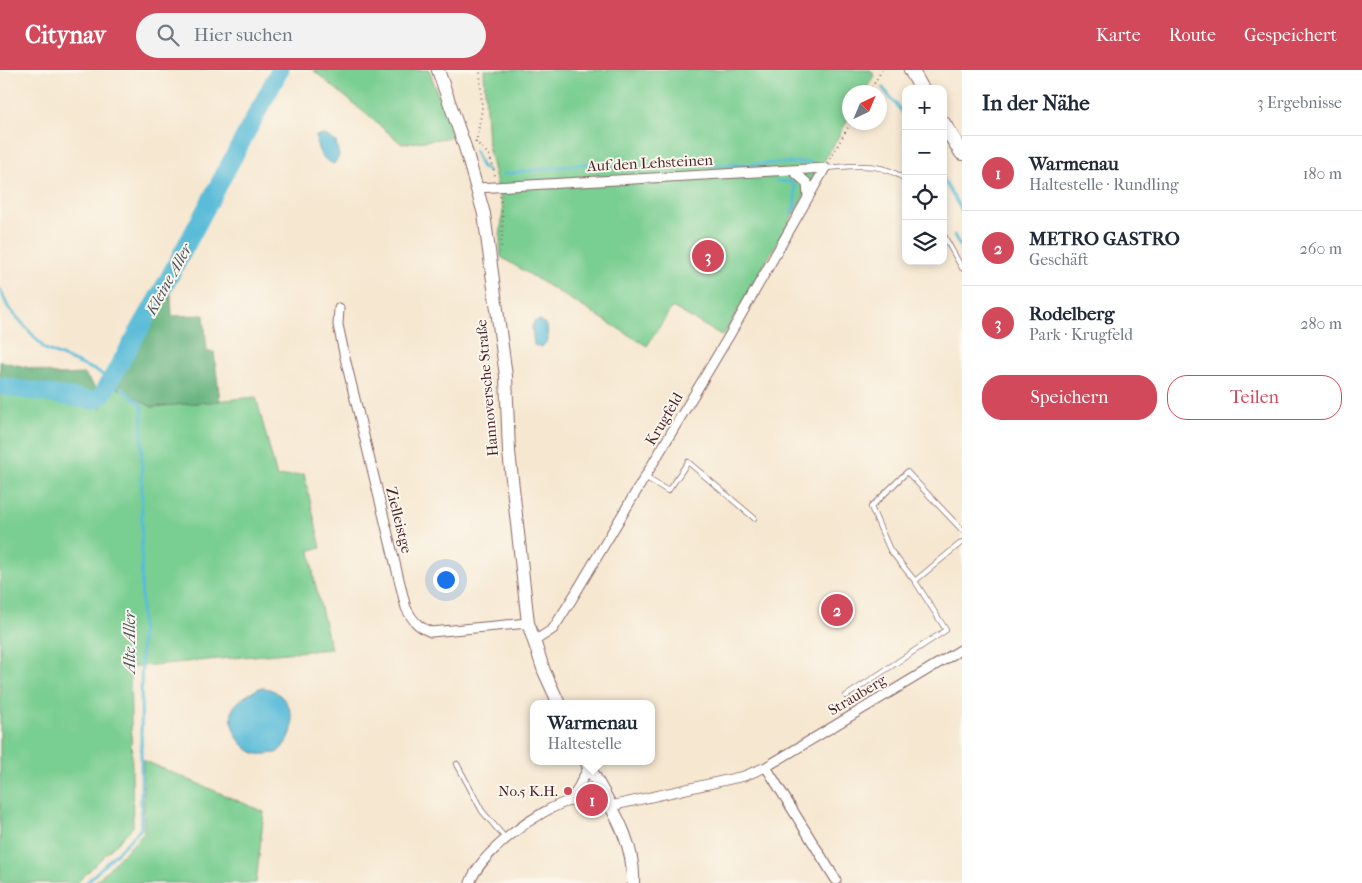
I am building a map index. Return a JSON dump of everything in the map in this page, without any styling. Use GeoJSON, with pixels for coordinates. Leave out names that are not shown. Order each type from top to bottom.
{"type":"FeatureCollection","features":[{"type":"Feature","properties":{"kind":"main road"},"geometry":{"type":"LineString","coordinates":[[911,70],[920,85]]}},
{"type":"Feature","properties":{"kind":"main road"},"geometry":{"type":"LineString","coordinates":[[947,129],[962,153]]}},
{"type":"Feature","properties":{"kind":"street","name":"Hannoversche Straße"},"geometry":{"type":"LineString","coordinates":[[438,70],[470,145],[485,223],[506,376],[504,389],[511,471],[528,623],[533,642],[557,700]]}},
{"type":"Feature","properties":{"kind":"street","name":"Auf den Lehsteinen"},"geometry":{"type":"LineString","coordinates":[[478,188],[825,168]]}},
{"type":"Feature","properties":{"kind":"street","name":"Krugfeld"},"geometry":{"type":"LineString","coordinates":[[533,642],[553,629],[825,168]]}},
{"type":"Feature","properties":{"kind":"street"},"geometry":{"type":"LineString","coordinates":[[792,170],[807,183],[807,200]]}},
{"type":"Feature","properties":{"kind":"street","name":"Zielleistge"},"geometry":{"type":"LineString","coordinates":[[339,308],[338,325],[346,362],[406,608],[412,620],[420,628],[431,632],[528,623]]}},
{"type":"Feature","properties":{"kind":"street","name":"Strauberg"},"geometry":{"type":"LineString","coordinates":[[611,806],[744,776],[766,766],[962,649]]}},
{"type":"Feature","properties":{"kind":"street"},"geometry":{"type":"LineString","coordinates":[[572,800],[587,765]]}},
{"type":"Feature","properties":{"kind":"street"},"geometry":{"type":"LineString","coordinates":[[588,765],[611,806],[630,847],[633,883]]}},
{"type":"Feature","properties":{"kind":"street"},"geometry":{"type":"LineString","coordinates":[[766,766],[836,880]]}},
{"type":"Feature","properties":{"kind":"street"},"geometry":{"type":"LineString","coordinates":[[470,883],[479,868],[506,839],[545,812],[572,800],[592,800],[611,806]]}},
{"type":"Feature","properties":{"kind":"lane"},"geometry":{"type":"LineString","coordinates":[[825,168],[870,164],[887,169],[902,178]]}},
{"type":"Feature","properties":{"kind":"lane"},"geometry":{"type":"LineString","coordinates":[[947,241],[962,268]]}},
{"type":"Feature","properties":{"kind":"lane"},"geometry":{"type":"LineString","coordinates":[[645,476],[668,491],[688,462],[754,518]]}},
{"type":"Feature","properties":{"kind":"lane"},"geometry":{"type":"LineString","coordinates":[[846,696],[946,630],[916,581],[890,550],[871,507],[907,472],[962,530]]}},
{"type":"Feature","properties":{"kind":"lane"},"geometry":{"type":"LineString","coordinates":[[916,581],[962,542]]}},
{"type":"Feature","properties":{"kind":"lane"},"geometry":{"type":"LineString","coordinates":[[457,764],[482,811],[506,839]]}},
{"type":"Feature","properties":{"kind":"path"},"geometry":{"type":"LineString","coordinates":[[480,70],[482,109],[470,145],[490,156],[498,186]]}},
{"type":"Feature","properties":{"kind":"path"},"geometry":{"type":"LineString","coordinates":[[873,85],[882,70]]}},
{"type":"Feature","properties":{"kind":"path"},"geometry":{"type":"LineString","coordinates":[[825,168],[847,130]]}},
{"type":"Feature","properties":{"kind":"green space"},"geometry":{"type":"Polygon","coordinates":[[[313,70],[429,70],[453,137],[402,144],[313,70]]]}},
{"type":"Feature","properties":{"kind":"green space"},"geometry":{"type":"Polygon","coordinates":[[[484,70],[871,70],[874,76],[868,85],[842,85],[842,130],[723,336],[672,307],[647,346],[501,257],[500,237],[503,210],[488,146],[484,70]]]}},
{"type":"Feature","properties":{"kind":"green space"},"geometry":{"type":"Polygon","coordinates":[[[171,294],[172,316],[204,315],[207,352],[214,352],[220,401],[152,407],[109,383],[171,294]]]}},
{"type":"Feature","properties":{"kind":"green space"},"geometry":{"type":"Polygon","coordinates":[[[0,361],[60,375],[84,374],[102,395],[0,379],[0,361]]]}},
{"type":"Feature","properties":{"kind":"green space"},"geometry":{"type":"Polygon","coordinates":[[[109,383],[152,407],[256,397],[277,477],[304,474],[321,548],[310,550],[314,579],[331,649],[130,667],[133,827],[77,883],[0,883],[0,393],[101,408],[109,383]]]}},
{"type":"Feature","properties":{"kind":"green space"},"geometry":{"type":"Polygon","coordinates":[[[143,760],[264,812],[256,883],[94,883],[144,833],[143,760]]]}},
{"type":"Feature","properties":{"kind":"water"},"geometry":{"type":"Polygon","coordinates":[[[325,135],[336,142],[339,156],[334,164],[325,159],[318,149],[316,136],[325,135]]]}},
{"type":"Feature","properties":{"kind":"water"},"geometry":{"type":"Polygon","coordinates":[[[541,320],[547,326],[548,340],[542,347],[534,345],[532,327],[534,322],[541,320]]]}},
{"type":"Feature","properties":{"kind":"water"},"geometry":{"type":"Polygon","coordinates":[[[259,688],[275,691],[290,709],[292,717],[291,733],[277,753],[260,754],[252,752],[241,742],[233,728],[232,713],[234,707],[242,698],[259,688]]]}},
{"type":"Feature","properties":{"kind":"waterway","name":"Kleine Aller"},"geometry":{"type":"LineString","coordinates":[[0,386],[90,400],[95,400],[102,395],[165,285],[280,70]]}},
{"type":"Feature","properties":{"kind":"waterway"},"geometry":{"type":"LineString","coordinates":[[887,93],[902,112]]}},
{"type":"Feature","properties":{"kind":"waterway"},"geometry":{"type":"LineString","coordinates":[[475,151],[481,166],[488,171]]}},
{"type":"Feature","properties":{"kind":"waterway"},"geometry":{"type":"LineString","coordinates":[[504,174],[590,163],[629,168],[652,167],[686,158],[699,163],[726,165],[811,162]]}},
{"type":"Feature","properties":{"kind":"waterway"},"geometry":{"type":"LineString","coordinates":[[777,181],[791,182],[795,187],[795,205],[791,213]]}},
{"type":"Feature","properties":{"kind":"waterway"},"geometry":{"type":"LineString","coordinates":[[947,186],[962,211]]}},
{"type":"Feature","properties":{"kind":"waterway"},"geometry":{"type":"LineString","coordinates":[[954,235],[962,250]]}},
{"type":"Feature","properties":{"kind":"waterway"},"geometry":{"type":"LineString","coordinates":[[0,289],[8,307],[45,349],[99,372],[111,382]]}},
{"type":"Feature","properties":{"kind":"waterway","name":"Alte Aller"},"geometry":{"type":"LineString","coordinates":[[86,883],[141,829],[142,405],[121,388]]}},
{"type":"Feature","properties":{"kind":"place","name":"Rodelberg"},"geometry":{"type":"Point","coordinates":[708,256]}},
{"type":"Feature","properties":{"kind":"place","name":"METRO GASTRO"},"geometry":{"type":"Point","coordinates":[837,610]}},
{"type":"Feature","properties":{"kind":"place","name":"No.5 K.H."},"geometry":{"type":"Point","coordinates":[568,791]}},
{"type":"Feature","properties":{"kind":"place","name":"Warmenau"},"geometry":{"type":"Point","coordinates":[592,800]}}]}
